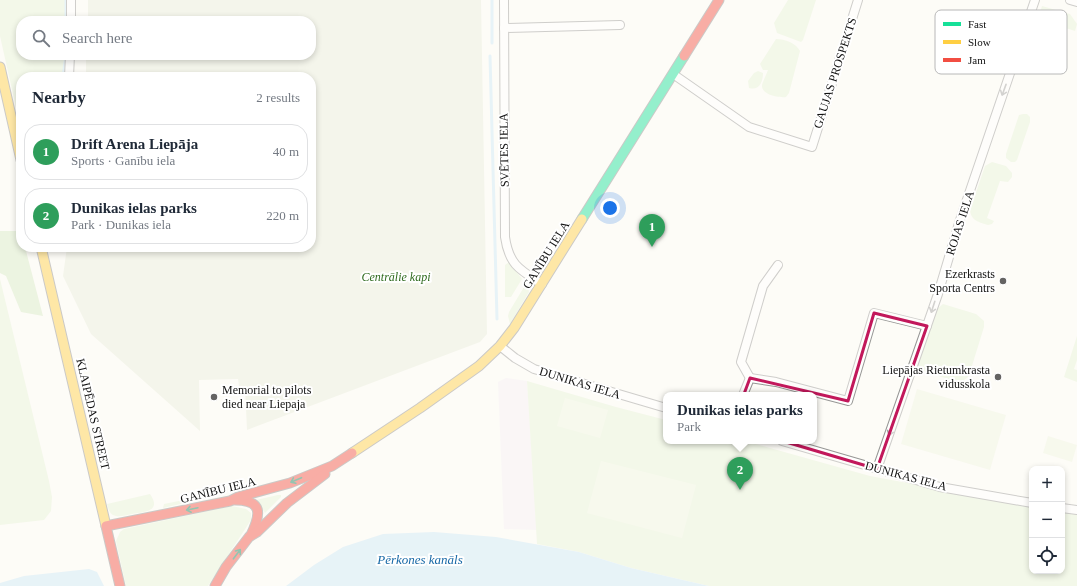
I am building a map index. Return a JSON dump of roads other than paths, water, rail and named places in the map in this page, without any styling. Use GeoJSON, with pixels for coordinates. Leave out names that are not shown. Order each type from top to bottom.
{"type":"FeatureCollection","features":[{"type":"Feature","properties":{"kind":"main road","name":"GANĪBU IELA"},"geometry":{"type":"LineString","coordinates":[[106,526],[230,500],[290,483],[332,466],[420,408],[473,370],[500,346],[514,328],[719,0]]}},
{"type":"Feature","properties":{"kind":"main road"},"geometry":{"type":"LineString","coordinates":[[0,67],[16,138]]}},
{"type":"Feature","properties":{"kind":"main road","name":"KLAIPĒDAS STREET"},"geometry":{"type":"LineString","coordinates":[[42,252],[120,586]]}},
{"type":"Feature","properties":{"kind":"main road","name":"GANĪBU IELA"},"geometry":{"type":"LineString","coordinates":[[214,586],[226,567],[249,537],[257,532],[287,503],[328,472],[332,466]]}},
{"type":"Feature","properties":{"kind":"main road"},"geometry":{"type":"LineString","coordinates":[[230,500],[243,499],[253,503],[258,510],[258,522],[249,537]]}},
{"type":"Feature","properties":{"kind":"street"},"geometry":{"type":"LineString","coordinates":[[71,0],[71,16]]}},
{"type":"Feature","properties":{"kind":"street","name":"SVĒTES IELA"},"geometry":{"type":"LineString","coordinates":[[504,0],[507,250],[520,270],[542,284]]}},
{"type":"Feature","properties":{"kind":"street","name":"GAUJAS PROSPEKTS"},"geometry":{"type":"LineString","coordinates":[[673,74],[749,127],[812,147],[858,0]]}},
{"type":"Feature","properties":{"kind":"street","name":"ROJAS IELA"},"geometry":{"type":"LineString","coordinates":[[1032,10],[1035,0]]}},
{"type":"Feature","properties":{"kind":"street"},"geometry":{"type":"LineString","coordinates":[[1070,0],[1077,2]]}},
{"type":"Feature","properties":{"kind":"street"},"geometry":{"type":"LineString","coordinates":[[504,28],[620,25]]}},
{"type":"Feature","properties":{"kind":"street"},"geometry":{"type":"LineString","coordinates":[[68,72],[70,60]]}},
{"type":"Feature","properties":{"kind":"street","name":"ROJAS IELA"},"geometry":{"type":"LineString","coordinates":[[877,469],[1010,74]]}},
{"type":"Feature","properties":{"kind":"street"},"geometry":{"type":"LineString","coordinates":[[750,378],[741,362],[763,286],[778,264]]}},
{"type":"Feature","properties":{"kind":"street"},"geometry":{"type":"LineString","coordinates":[[817,393],[848,401],[874,313],[926,326]]}},
{"type":"Feature","properties":{"kind":"street","name":"DUNIKAS IELA"},"geometry":{"type":"LineString","coordinates":[[500,346],[515,358],[534,369],[663,407]]}},
{"type":"Feature","properties":{"kind":"street"},"geometry":{"type":"LineString","coordinates":[[750,378],[776,382],[814,392]]}},
{"type":"Feature","properties":{"kind":"street"},"geometry":{"type":"LineString","coordinates":[[744,392],[750,378]]}},
{"type":"Feature","properties":{"kind":"street","name":"DUNIKAS IELA"},"geometry":{"type":"LineString","coordinates":[[792,444],[940,487],[1029,502]]}},
{"type":"Feature","properties":{"kind":"street"},"geometry":{"type":"LineString","coordinates":[[1065,508],[1077,510]]}},
{"type":"Feature","properties":{"kind":"water","name":"Pērkones kanāls"},"geometry":{"type":"Polygon","coordinates":[[[434,532],[496,537],[579,552],[631,568],[709,586],[286,586],[314,565],[343,547],[383,534],[434,532]]]}},
{"type":"Feature","properties":{"kind":"water"},"geometry":{"type":"Polygon","coordinates":[[[89,569],[97,572],[104,586],[0,586],[0,583],[24,576],[89,569]]]}},
{"type":"Feature","properties":{"kind":"waterway"},"geometry":{"type":"LineString","coordinates":[[66,0],[66,16]]}},
{"type":"Feature","properties":{"kind":"waterway"},"geometry":{"type":"LineString","coordinates":[[492,0],[492,43]]}},
{"type":"Feature","properties":{"kind":"waterway"},"geometry":{"type":"LineString","coordinates":[[490,56],[497,319]]}},
{"type":"Feature","properties":{"kind":"waterway"},"geometry":{"type":"LineString","coordinates":[[64,72],[65,60]]}},
{"type":"Feature","properties":{"kind":"place","name":"Drift Arena Liepāja"},"geometry":{"type":"Point","coordinates":[652,247]}},
{"type":"Feature","properties":{"kind":"place","name":"Ezerkrasts Sporta Centrs"},"geometry":{"type":"Point","coordinates":[1003,281]}},
{"type":"Feature","properties":{"kind":"place","name":"Liepājas Rietumkrasta vidusskola"},"geometry":{"type":"Point","coordinates":[998,377]}},
{"type":"Feature","properties":{"kind":"place","name":"Memorial to pilots died near Liepaja"},"geometry":{"type":"Point","coordinates":[214,397]}},
{"type":"Feature","properties":{"kind":"place","name":"Dunikas ielas parks"},"geometry":{"type":"Point","coordinates":[740,490]}},
{"type":"Feature","properties":{"kind":"park label","name":"Centrālie kapi"},"geometry":{"type":"Point","coordinates":[396,277]}}]}
